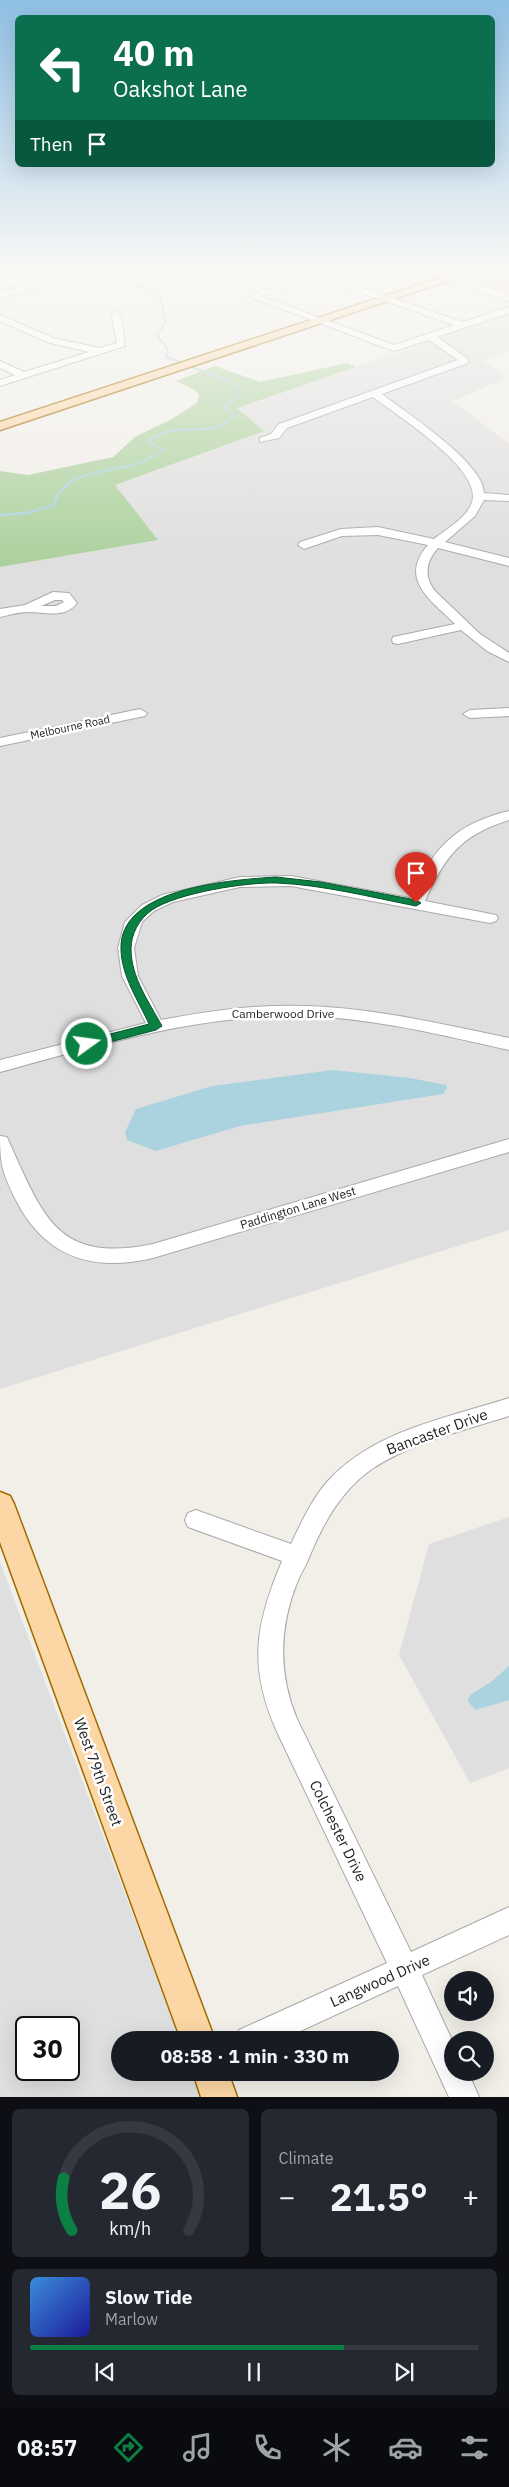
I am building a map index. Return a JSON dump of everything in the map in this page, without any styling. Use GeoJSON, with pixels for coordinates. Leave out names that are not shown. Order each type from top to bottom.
{"type":"FeatureCollection","features":[{"type":"Feature","properties":{"kind":"main road"},"geometry":{"type":"LineString","coordinates":[[0,426],[184,366]]}},
{"type":"Feature","properties":{"kind":"main road","name":"West 79th Street"},"geometry":{"type":"LineString","coordinates":[[0,1504],[195,2031]]}},
{"type":"Feature","properties":{"kind":"main road"},"geometry":{"type":"LineString","coordinates":[[213,2081],[219,2097]]}},
{"type":"Feature","properties":{"kind":"street"},"geometry":{"type":"LineString","coordinates":[[4,366],[25,376]]}},
{"type":"Feature","properties":{"kind":"street"},"geometry":{"type":"LineString","coordinates":[[0,383],[58,366]]}},
{"type":"Feature","properties":{"kind":"street"},"geometry":{"type":"LineString","coordinates":[[264,440],[275,436],[284,426],[452,366]]}},
{"type":"Feature","properties":{"kind":"street"},"geometry":{"type":"LineString","coordinates":[[375,394],[463,463],[477,482],[479,496],[467,518],[428,552],[421,565],[423,583],[430,594],[464,626],[491,649],[509,658]]}},
{"type":"Feature","properties":{"kind":"street"},"geometry":{"type":"LineString","coordinates":[[479,496],[509,498]]}},
{"type":"Feature","properties":{"kind":"street"},"geometry":{"type":"LineString","coordinates":[[304,545],[333,534],[363,530],[391,532],[509,562]]}},
{"type":"Feature","properties":{"kind":"street"},"geometry":{"type":"LineString","coordinates":[[0,613],[28,608]]}},
{"type":"Feature","properties":{"kind":"street"},"geometry":{"type":"LineString","coordinates":[[398,640],[464,626]]}},
{"type":"Feature","properties":{"kind":"street"},"geometry":{"type":"LineString","coordinates":[[470,714],[509,712]]}},
{"type":"Feature","properties":{"kind":"street","name":"Melbourne Road"},"geometry":{"type":"LineString","coordinates":[[0,742],[140,713]]}},
{"type":"Feature","properties":{"kind":"street"},"geometry":{"type":"LineString","coordinates":[[416,903],[433,864],[447,847],[473,828],[509,815]]}},
{"type":"Feature","properties":{"kind":"street"},"geometry":{"type":"LineString","coordinates":[[156,1026],[130,976],[126,952],[131,926],[141,914],[156,904],[173,897],[221,885],[266,880],[316,884],[490,918]]}},
{"type":"Feature","properties":{"kind":"street","name":"Camberwood Drive"},"geometry":{"type":"LineString","coordinates":[[0,1066],[156,1026],[220,1015],[310,1012],[384,1019],[509,1044]]}},
{"type":"Feature","properties":{"kind":"street","name":"Paddington Lane West"},"geometry":{"type":"LineString","coordinates":[[0,1142],[34,1215],[42,1227],[62,1243],[84,1252],[115,1256],[153,1251],[509,1145]]}},
{"type":"Feature","properties":{"kind":"street","name":"Bancaster Drive"},"geometry":{"type":"LineString","coordinates":[[298,1557],[324,1504],[344,1479],[360,1466],[401,1443],[509,1407]]}},
{"type":"Feature","properties":{"kind":"street"},"geometry":{"type":"LineString","coordinates":[[196,1520],[298,1557]]}},
{"type":"Feature","properties":{"kind":"street","name":"Colchester Drive"},"geometry":{"type":"LineString","coordinates":[[298,1557],[277,1604],[271,1624],[269,1660],[275,1696],[286,1724],[464,2097]]}},
{"type":"Feature","properties":{"kind":"street","name":"Langwood Drive"},"geometry":{"type":"LineString","coordinates":[[270,2031],[509,1921]]}},
{"type":"Feature","properties":{"kind":"shaded area"},"geometry":{"type":"Polygon","coordinates":[[[359,366],[490,366],[507,378],[453,401],[509,444],[509,1230],[0,1389],[0,567],[158,540],[114,485],[263,431],[237,408],[359,366]]]}},
{"type":"Feature","properties":{"kind":"shaded area"},"geometry":{"type":"Polygon","coordinates":[[[509,1517],[509,1768],[470,1783],[399,1655],[429,1544],[509,1517]]]}},
{"type":"Feature","properties":{"kind":"shaded area"},"geometry":{"type":"Polygon","coordinates":[[[0,1562],[177,2031],[111,2031],[111,2081],[195,2081],[202,2097],[0,2097],[0,1562]]]}},
{"type":"Feature","properties":{"kind":"green space"},"geometry":{"type":"Polygon","coordinates":[[[215,366],[260,382],[334,366],[356,367],[237,408],[264,431],[115,485],[158,540],[0,567],[0,471],[28,475],[113,457],[135,437],[172,419],[197,403],[199,395],[195,390],[176,381],[215,366]]]}},
{"type":"Feature","properties":{"kind":"water"},"geometry":{"type":"Polygon","coordinates":[[[333,1070],[410,1078],[446,1085],[447,1088],[443,1094],[240,1126],[156,1151],[127,1140],[125,1132],[136,1109],[212,1086],[333,1070]]]}},
{"type":"Feature","properties":{"kind":"water"},"geometry":{"type":"Polygon","coordinates":[[[509,1666],[509,1700],[475,1710],[468,1701],[470,1695],[491,1682],[509,1666]]]}},
{"type":"Feature","properties":{"kind":"waterway"},"geometry":{"type":"LineString","coordinates":[[71,481],[93,473],[130,466],[152,457],[162,450],[148,441],[159,434],[171,431],[216,427],[225,423],[234,415],[223,407],[241,394],[239,387],[229,381],[189,366]]}},
{"type":"Feature","properties":{"kind":"waterway"},"geometry":{"type":"LineString","coordinates":[[0,515],[27,513],[53,505],[59,492],[71,481]]}},
{"type":"Feature","properties":{"kind":"route"},"geometry":{"type":"LineString","coordinates":[[87,1044],[156,1026],[130,976],[126,948],[130,928],[136,919],[148,908],[164,900],[231,883],[255,880],[292,880],[416,903]]}}]}
